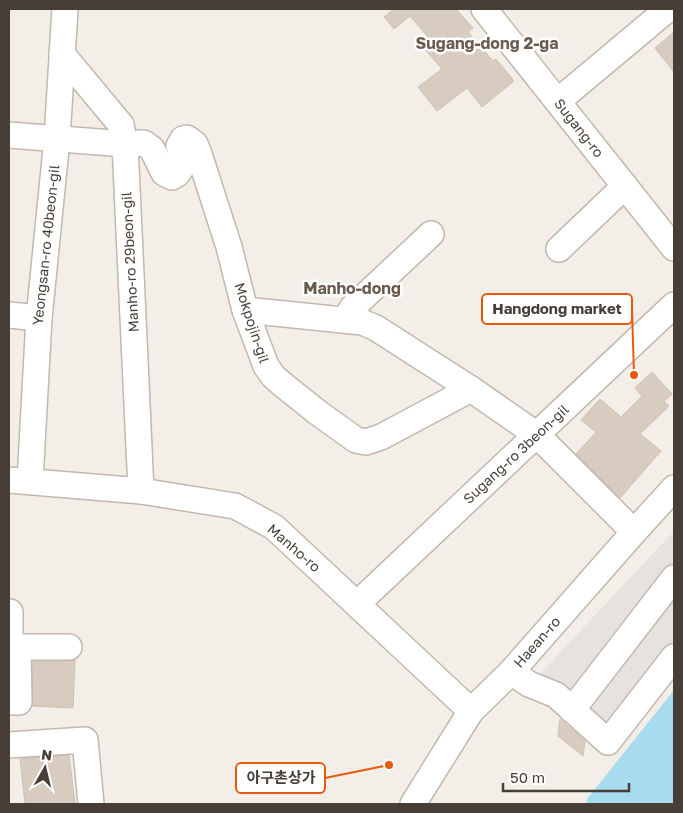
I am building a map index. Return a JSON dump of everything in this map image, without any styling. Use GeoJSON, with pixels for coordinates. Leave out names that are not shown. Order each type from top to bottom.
{"type":"FeatureCollection","features":[{"type":"Feature","properties":{"kind":"street","name":"Yeongsan-ro 40beon-gil"},"geometry":{"type":"LineString","coordinates":[[19,480],[57,139],[65,9]]}},
{"type":"Feature","properties":{"kind":"street","name":"Sugang-ro"},"geometry":{"type":"LineString","coordinates":[[484,9],[674,248]]}},
{"type":"Feature","properties":{"kind":"street"},"geometry":{"type":"LineString","coordinates":[[558,101],[668,9]]}},
{"type":"Feature","properties":{"kind":"street","name":"Manho-ro 29beon-gil"},"geometry":{"type":"LineString","coordinates":[[62,54],[121,126],[125,144],[141,491]]}},
{"type":"Feature","properties":{"kind":"street"},"geometry":{"type":"LineString","coordinates":[[9,135],[125,144]]}},
{"type":"Feature","properties":{"kind":"street","name":"Mokpojin-gil"},"geometry":{"type":"LineString","coordinates":[[125,144],[144,143],[152,149],[164,173],[172,176],[177,174],[184,164],[179,146],[183,139],[187,138],[195,144],[229,247],[245,310],[266,366],[273,376],[317,412],[356,440],[366,442],[381,437],[471,389]]}},
{"type":"Feature","properties":{"kind":"street"},"geometry":{"type":"LineString","coordinates":[[559,249],[624,186]]}},
{"type":"Feature","properties":{"kind":"street"},"geometry":{"type":"LineString","coordinates":[[345,320],[352,308],[431,234]]}},
{"type":"Feature","properties":{"kind":"street","name":"Sugang-ro 3beon-gil"},"geometry":{"type":"LineString","coordinates":[[357,604],[674,305]]}},
{"type":"Feature","properties":{"kind":"street"},"geometry":{"type":"LineString","coordinates":[[245,310],[362,322],[376,328],[471,389],[537,435],[634,532]]}},
{"type":"Feature","properties":{"kind":"street"},"geometry":{"type":"LineString","coordinates":[[9,315],[38,318]]}},
{"type":"Feature","properties":{"kind":"street","name":"Manho-ro"},"geometry":{"type":"LineString","coordinates":[[19,480],[141,491],[235,506],[274,527],[471,711]]}},
{"type":"Feature","properties":{"kind":"street","name":"Haean-ro"},"geometry":{"type":"LineString","coordinates":[[413,804],[471,711],[511,672],[674,488]]}},
{"type":"Feature","properties":{"kind":"street"},"geometry":{"type":"LineString","coordinates":[[572,710],[674,578]]}},
{"type":"Feature","properties":{"kind":"street"},"geometry":{"type":"LineString","coordinates":[[9,612],[10,641],[18,647],[70,647]]}},
{"type":"Feature","properties":{"kind":"street"},"geometry":{"type":"LineString","coordinates":[[9,702],[19,702],[14,672],[18,647]]}},
{"type":"Feature","properties":{"kind":"street"},"geometry":{"type":"LineString","coordinates":[[511,672],[529,684],[556,694],[608,742],[674,657]]}},
{"type":"Feature","properties":{"kind":"street"},"geometry":{"type":"LineString","coordinates":[[9,745],[85,740],[91,804]]}},
{"type":"Feature","properties":{"kind":"shaded area"},"geometry":{"type":"Polygon","coordinates":[[[674,531],[674,677],[609,758],[526,689],[674,531]]]}},
{"type":"Feature","properties":{"kind":"water"},"geometry":{"type":"Polygon","coordinates":[[[674,690],[674,804],[587,803],[587,799],[674,690]]]}},
{"type":"Feature","properties":{"kind":"building"},"geometry":{"type":"Polygon","coordinates":[[[394,9],[456,9],[473,28],[468,32],[493,61],[496,59],[514,81],[482,107],[467,88],[437,111],[418,87],[442,69],[421,45],[429,38],[410,16],[394,29],[384,17],[394,9]]]}},
{"type":"Feature","properties":{"kind":"building"},"geometry":{"type":"Polygon","coordinates":[[[674,32],[674,72],[655,48],[674,32]]]}},
{"type":"Feature","properties":{"kind":"building"},"geometry":{"type":"Polygon","coordinates":[[[652,372],[672,394],[664,401],[669,406],[640,434],[661,451],[620,498],[576,454],[596,432],[581,420],[600,399],[621,417],[642,396],[635,388],[652,372]]]}},
{"type":"Feature","properties":{"kind":"building"},"geometry":{"type":"Polygon","coordinates":[[[75,660],[73,708],[32,706],[33,661],[75,660]]]}},
{"type":"Feature","properties":{"kind":"building"},"geometry":{"type":"Polygon","coordinates":[[[560,719],[585,741],[583,756],[558,736],[560,719]]]}},
{"type":"Feature","properties":{"kind":"building"},"geometry":{"type":"Polygon","coordinates":[[[69,755],[75,804],[25,804],[20,759],[69,755]]]}},
{"type":"Feature","properties":{"kind":"place","name":"Hangdong market"},"geometry":{"type":"Point","coordinates":[634,375]}},
{"type":"Feature","properties":{"kind":"place","name":"아구촌상가"},"geometry":{"type":"Point","coordinates":[389,765]}},
{"type":"Feature","properties":{"kind":"district","name":"Sugang-dong 2-ga"},"geometry":{"type":"Point","coordinates":[487,43]}},
{"type":"Feature","properties":{"kind":"district","name":"Manho-dong"},"geometry":{"type":"Point","coordinates":[352,288]}}]}
